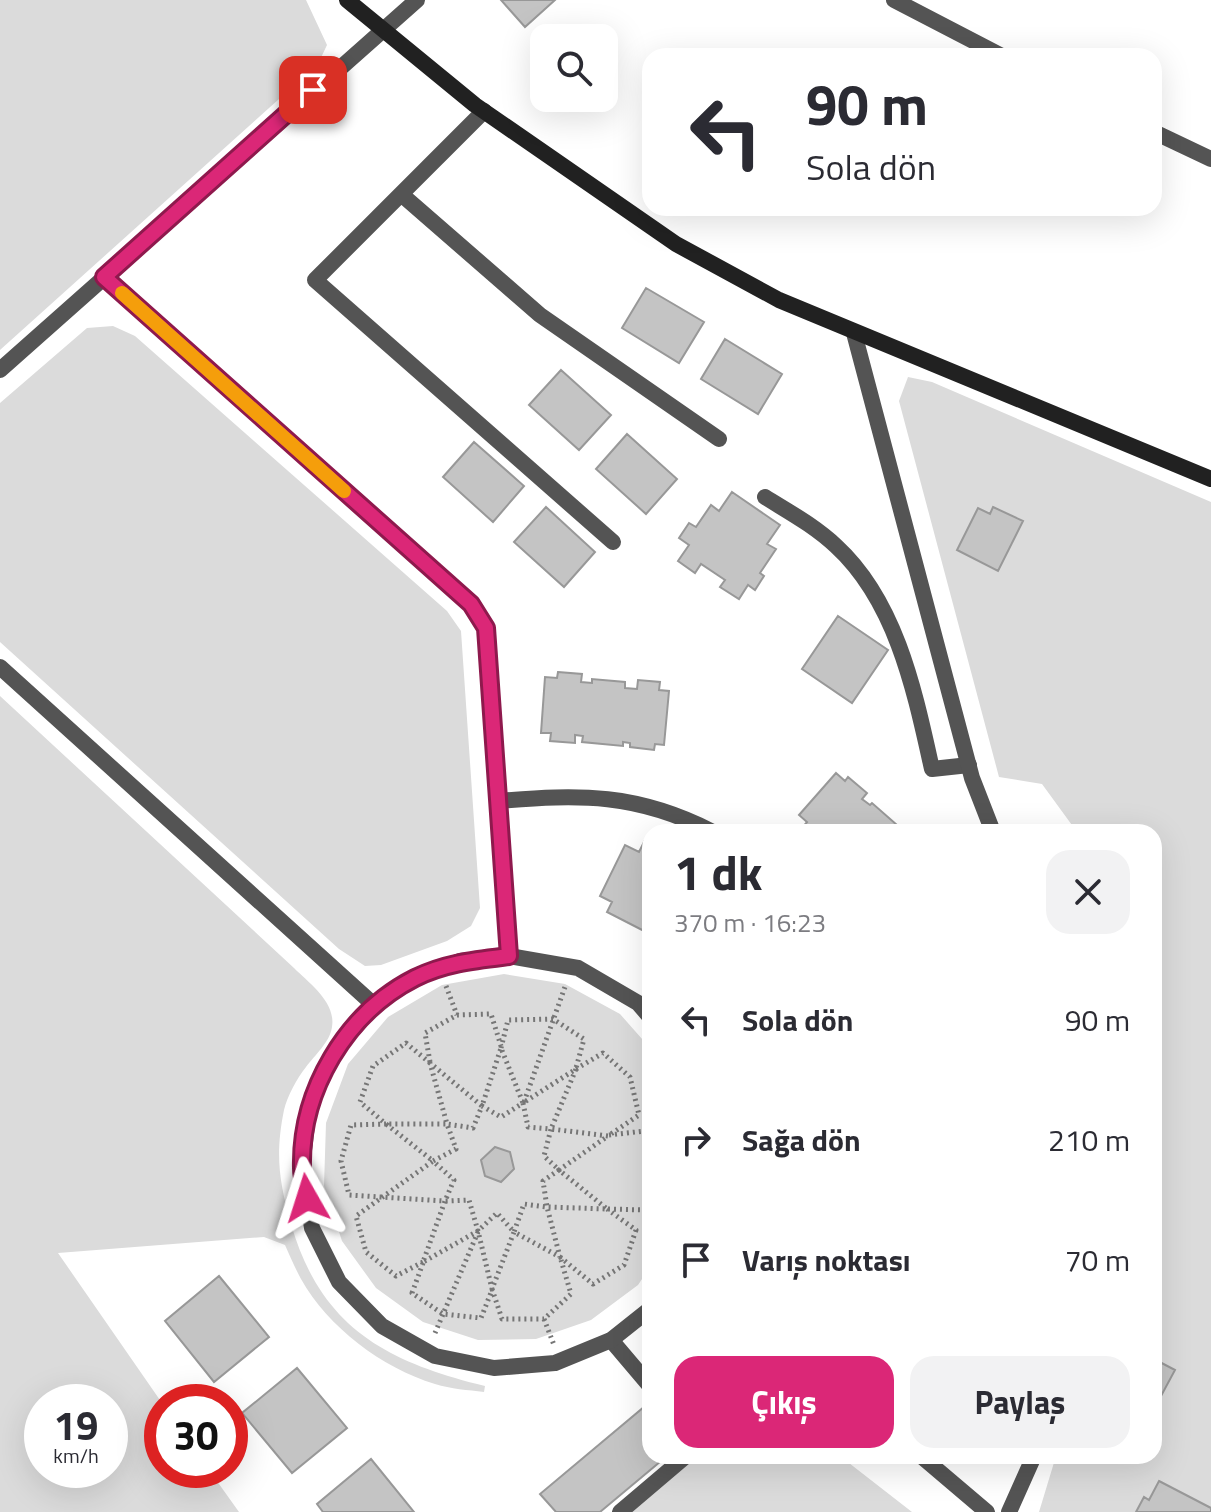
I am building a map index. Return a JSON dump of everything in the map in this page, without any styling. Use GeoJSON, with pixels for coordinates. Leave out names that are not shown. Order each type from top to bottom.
{"type":"FeatureCollection","features":[{"type":"Feature","properties":{"kind":"street"},"geometry":{"type":"LineString","coordinates":[[347,0],[484,111],[676,244],[779,300],[854,333],[1211,479]]}},
{"type":"Feature","properties":{"kind":"street"},"geometry":{"type":"LineString","coordinates":[[0,370],[417,0]]}},
{"type":"Feature","properties":{"kind":"street"},"geometry":{"type":"LineString","coordinates":[[894,0],[987,48]]}},
{"type":"Feature","properties":{"kind":"street"},"geometry":{"type":"LineString","coordinates":[[484,111],[315,280],[613,542]]}},
{"type":"Feature","properties":{"kind":"street"},"geometry":{"type":"LineString","coordinates":[[1162,136],[1211,159]]}},
{"type":"Feature","properties":{"kind":"street"},"geometry":{"type":"LineString","coordinates":[[401,194],[540,315],[719,439]]}},
{"type":"Feature","properties":{"kind":"street"},"geometry":{"type":"LineString","coordinates":[[104,277],[471,604],[486,628],[509,956]]}},
{"type":"Feature","properties":{"kind":"street"},"geometry":{"type":"LineString","coordinates":[[854,333],[969,765],[990,824]]}},
{"type":"Feature","properties":{"kind":"street"},"geometry":{"type":"LineString","coordinates":[[765,497],[821,532],[857,569],[904,655],[932,769],[969,765]]}},
{"type":"Feature","properties":{"kind":"street"},"geometry":{"type":"LineString","coordinates":[[0,667],[374,1005]]}},
{"type":"Feature","properties":{"kind":"street"},"geometry":{"type":"LineString","coordinates":[[498,801],[557,796],[620,799],[697,824]]}},
{"type":"Feature","properties":{"kind":"street"},"geometry":{"type":"LineString","coordinates":[[642,1008],[578,968],[509,956],[460,961],[415,978],[374,1005],[334,1052],[309,1107],[302,1168],[312,1228],[339,1282],[382,1326],[428,1352],[494,1368],[555,1363],[611,1340],[642,1315]]}},
{"type":"Feature","properties":{"kind":"street"},"geometry":{"type":"LineString","coordinates":[[611,1340],[642,1377]]}},
{"type":"Feature","properties":{"kind":"street"},"geometry":{"type":"LineString","coordinates":[[620,1512],[677,1464]]}},
{"type":"Feature","properties":{"kind":"street"},"geometry":{"type":"LineString","coordinates":[[930,1464],[987,1512]]}},
{"type":"Feature","properties":{"kind":"street"},"geometry":{"type":"LineString","coordinates":[[1009,1512],[1030,1464]]}},
{"type":"Feature","properties":{"kind":"path"},"geometry":{"type":"LineString","coordinates":[[523,1103],[572,967]]}},
{"type":"Feature","properties":{"kind":"path"},"geometry":{"type":"LineString","coordinates":[[439,969],[457,1015]]}},
{"type":"Feature","properties":{"kind":"path"},"geometry":{"type":"LineString","coordinates":[[642,1131],[608,1136],[551,1129],[528,1127],[523,1103],[501,1048],[491,1014],[457,1015],[425,1033],[430,1063],[447,1124],[456,1149],[433,1161],[382,1197],[356,1216],[366,1252],[396,1276],[423,1262],[478,1231],[497,1213],[514,1232],[560,1257],[593,1284],[624,1265],[636,1230],[607,1209],[559,1170],[544,1156],[551,1129],[576,1069],[584,1039],[553,1019],[508,1020],[501,1048],[482,1106],[473,1128],[447,1124],[386,1124],[351,1125],[341,1161],[349,1195],[382,1197],[445,1201],[469,1200],[478,1231],[492,1289],[502,1319],[544,1319],[571,1294],[560,1257],[547,1207],[543,1181],[559,1170],[608,1136],[639,1115],[630,1077],[603,1053],[576,1069],[523,1103],[501,1117],[482,1106],[430,1063],[406,1043],[373,1066],[360,1102],[386,1124],[433,1161],[454,1180],[445,1201],[423,1262],[412,1293],[443,1314],[481,1318],[492,1289],[514,1232],[524,1204],[547,1207],[607,1209],[642,1210]]}},
{"type":"Feature","properties":{"kind":"path"},"geometry":{"type":"LineString","coordinates":[[428,1352],[478,1231]]}},
{"type":"Feature","properties":{"kind":"shaded area"},"geometry":{"type":"Polygon","coordinates":[[[0,0],[306,0],[327,45],[318,64],[0,350],[0,0]]]}},
{"type":"Feature","properties":{"kind":"shaded area"},"geometry":{"type":"Polygon","coordinates":[[[113,326],[135,336],[447,611],[461,631],[480,908],[471,926],[447,941],[381,965],[365,966],[339,949],[0,642],[0,403],[87,328],[113,326]]]}},
{"type":"Feature","properties":{"kind":"shaded area"},"geometry":{"type":"Polygon","coordinates":[[[908,377],[932,382],[1211,502],[1211,1512],[1039,1512],[1054,1464],[1162,1464],[1162,824],[1071,824],[1042,784],[999,777],[899,401],[908,377]]]}},
{"type":"Feature","properties":{"kind":"shaded area"},"geometry":{"type":"Polygon","coordinates":[[[0,696],[294,968],[326,1002],[332,1018],[331,1033],[290,1094],[284,1110],[280,1141],[284,1194],[304,1260],[320,1290],[340,1315],[362,1335],[388,1352],[418,1365],[485,1386],[484,1392],[441,1386],[396,1368],[358,1344],[312,1297],[285,1245],[264,1237],[58,1253],[149,1384],[144,1384],[144,1488],[222,1488],[239,1512],[0,1512],[0,696]]]}},
{"type":"Feature","properties":{"kind":"shaded area"},"geometry":{"type":"Polygon","coordinates":[[[504,974],[565,984],[620,1014],[642,1039],[642,1279],[591,1320],[536,1339],[478,1340],[423,1322],[376,1288],[342,1241],[324,1186],[326,1123],[348,1064],[388,1017],[442,985],[504,974]]]}},
{"type":"Feature","properties":{"kind":"shaded area"},"geometry":{"type":"Polygon","coordinates":[[[676,1464],[850,1464],[912,1512],[628,1512],[676,1464]]]}},
{"type":"Feature","properties":{"kind":"building"},"geometry":{"type":"Polygon","coordinates":[[[501,0],[555,0],[525,27],[501,0]]]}},
{"type":"Feature","properties":{"kind":"building"},"geometry":{"type":"Polygon","coordinates":[[[646,288],[704,322],[679,363],[622,328],[646,288]]]}},
{"type":"Feature","properties":{"kind":"building"},"geometry":{"type":"Polygon","coordinates":[[[725,339],[782,374],[758,414],[701,379],[725,339]]]}},
{"type":"Feature","properties":{"kind":"building"},"geometry":{"type":"Polygon","coordinates":[[[561,370],[611,415],[579,450],[529,405],[561,370]]]}},
{"type":"Feature","properties":{"kind":"building"},"geometry":{"type":"Polygon","coordinates":[[[627,434],[677,479],[646,514],[596,469],[627,434]]]}},
{"type":"Feature","properties":{"kind":"building"},"geometry":{"type":"Polygon","coordinates":[[[474,442],[524,486],[493,522],[443,477],[474,442]]]}},
{"type":"Feature","properties":{"kind":"building"},"geometry":{"type":"Polygon","coordinates":[[[732,492],[780,525],[767,544],[776,549],[760,573],[764,576],[755,590],[748,585],[739,599],[720,587],[725,580],[701,564],[695,573],[678,561],[689,545],[679,538],[689,523],[696,527],[711,505],[719,511],[732,492]]]}},
{"type":"Feature","properties":{"kind":"building"},"geometry":{"type":"Polygon","coordinates":[[[546,507],[595,552],[564,587],[514,542],[546,507]]]}},
{"type":"Feature","properties":{"kind":"building"},"geometry":{"type":"Polygon","coordinates":[[[993,507],[1023,521],[998,571],[957,550],[978,508],[990,514],[993,507]]]}},
{"type":"Feature","properties":{"kind":"building"},"geometry":{"type":"Polygon","coordinates":[[[838,616],[888,650],[852,703],[802,669],[838,616]]]}},
{"type":"Feature","properties":{"kind":"building"},"geometry":{"type":"Polygon","coordinates":[[[558,672],[582,674],[581,682],[592,683],[592,679],[625,682],[625,688],[637,689],[638,680],[660,682],[659,690],[669,691],[664,745],[655,744],[654,750],[630,747],[630,743],[623,742],[623,746],[582,742],[583,736],[575,735],[575,743],[550,741],[551,733],[541,733],[545,677],[557,678],[558,672]]]}},
{"type":"Feature","properties":{"kind":"building"},"geometry":{"type":"Polygon","coordinates":[[[836,773],[845,781],[848,777],[867,793],[862,799],[870,805],[872,803],[896,824],[805,824],[807,822],[799,815],[836,773]]]}},
{"type":"Feature","properties":{"kind":"building"},"geometry":{"type":"Polygon","coordinates":[[[625,845],[639,852],[642,846],[642,930],[607,912],[612,902],[600,896],[625,845]]]}},
{"type":"Feature","properties":{"kind":"building"},"geometry":{"type":"Polygon","coordinates":[[[495,1147],[510,1152],[514,1169],[501,1182],[485,1176],[481,1160],[495,1147]]]}},
{"type":"Feature","properties":{"kind":"building"},"geometry":{"type":"Polygon","coordinates":[[[219,1276],[269,1337],[214,1382],[165,1321],[219,1276]]]}},
{"type":"Feature","properties":{"kind":"building"},"geometry":{"type":"Polygon","coordinates":[[[1162,1363],[1175,1370],[1162,1394],[1162,1363]]]}},
{"type":"Feature","properties":{"kind":"building"},"geometry":{"type":"Polygon","coordinates":[[[297,1368],[347,1428],[292,1473],[248,1420],[248,1408],[297,1368]]]}},
{"type":"Feature","properties":{"kind":"building"},"geometry":{"type":"Polygon","coordinates":[[[642,1409],[642,1464],[657,1464],[600,1512],[556,1512],[540,1494],[642,1409]]]}},
{"type":"Feature","properties":{"kind":"building"},"geometry":{"type":"Polygon","coordinates":[[[371,1459],[414,1512],[323,1512],[317,1504],[371,1459]]]}},
{"type":"Feature","properties":{"kind":"building"},"geometry":{"type":"Polygon","coordinates":[[[1159,1481],[1211,1508],[1211,1512],[1136,1512],[1144,1497],[1149,1500],[1159,1481]]]}},
{"type":"Feature","properties":{"kind":"slow traffic"},"geometry":{"type":"LineString","coordinates":[[122,293],[344,491]]}},
{"type":"Feature","properties":{"kind":"route"},"geometry":{"type":"LineString","coordinates":[[307,1198],[302,1168],[309,1107],[334,1052],[374,1005],[415,978],[460,961],[509,956],[486,628],[471,604],[104,277],[313,90]]}}]}
